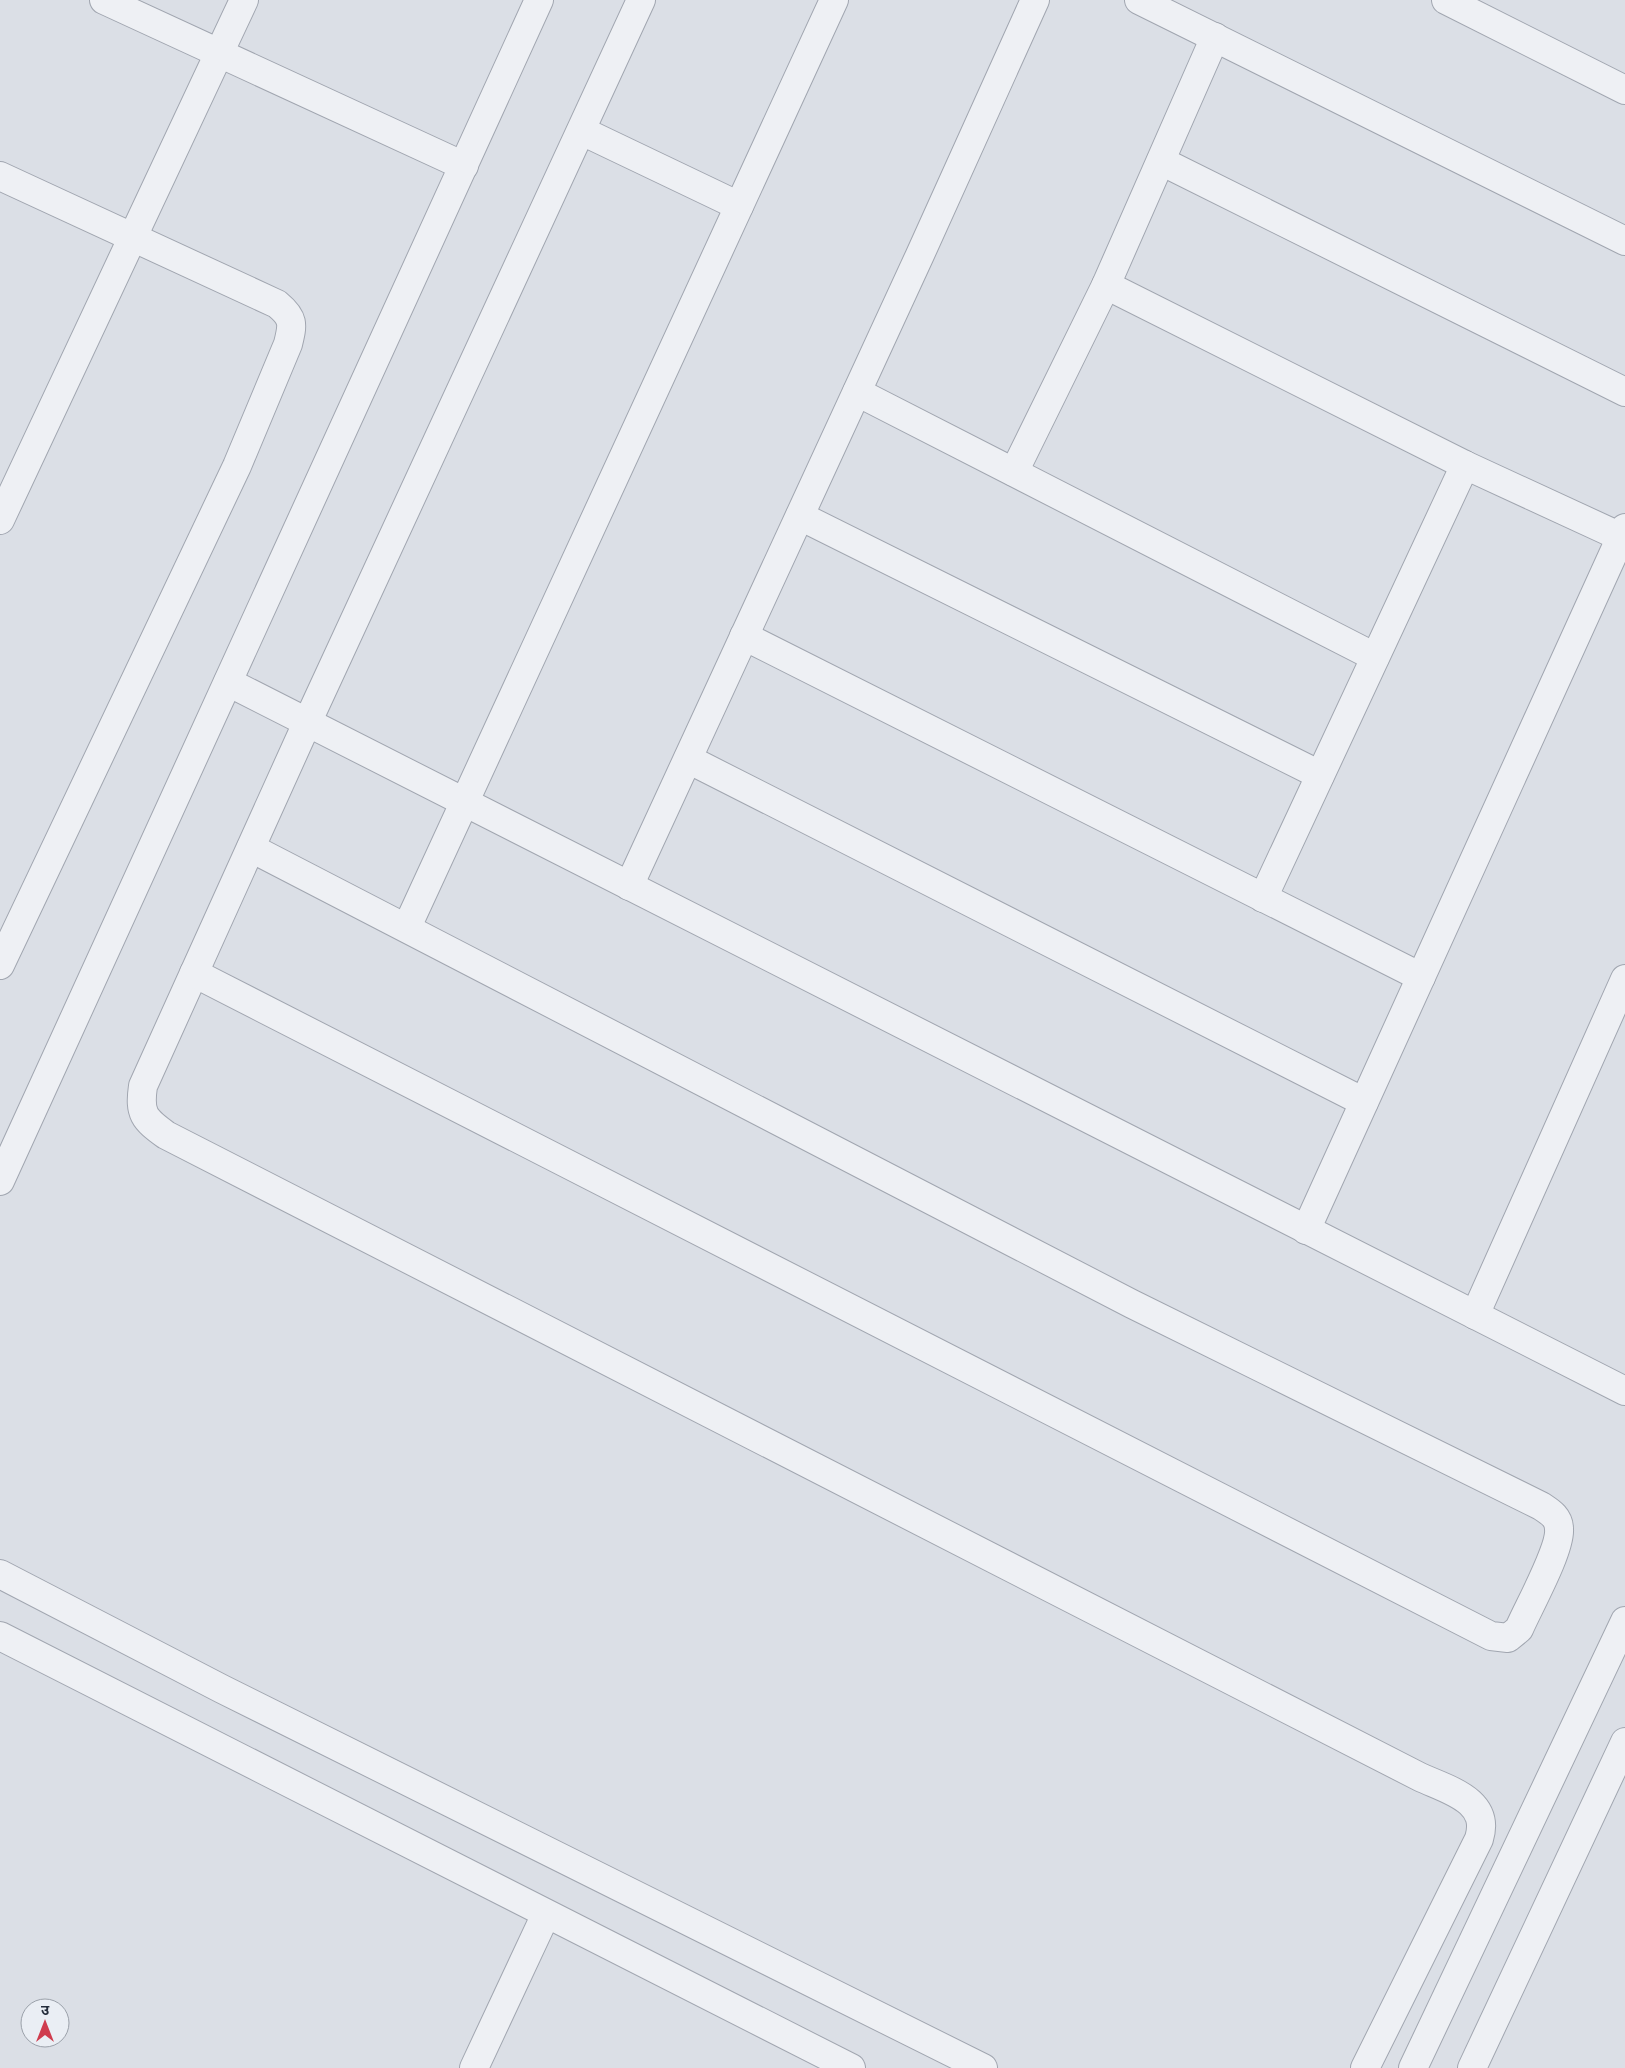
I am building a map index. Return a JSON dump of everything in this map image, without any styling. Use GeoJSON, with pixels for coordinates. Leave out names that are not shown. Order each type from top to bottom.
{"type":"FeatureCollection","features":[{"type":"Feature","properties":{"kind":"street"},"geometry":{"type":"LineString","coordinates":[[104,0],[464,166]]}},
{"type":"Feature","properties":{"kind":"street"},"geometry":{"type":"LineString","coordinates":[[0,520],[244,0]]}},
{"type":"Feature","properties":{"kind":"street"},"geometry":{"type":"LineString","coordinates":[[0,1181],[539,0]]}},
{"type":"Feature","properties":{"kind":"street"},"geometry":{"type":"LineString","coordinates":[[641,0],[307,723],[143,1086],[140,1105],[148,1122],[166,1135],[949,1537],[1420,1777],[1467,1799],[1479,1812],[1483,1826],[1479,1839],[1365,2068]]}},
{"type":"Feature","properties":{"kind":"street"},"geometry":{"type":"LineString","coordinates":[[407,927],[466,803],[834,0]]}},
{"type":"Feature","properties":{"kind":"street"},"geometry":{"type":"LineString","coordinates":[[629,886],[1035,0]]}},
{"type":"Feature","properties":{"kind":"street"},"geometry":{"type":"LineString","coordinates":[[1139,0],[1625,241]]}},
{"type":"Feature","properties":{"kind":"street"},"geometry":{"type":"LineString","coordinates":[[1446,0],[1625,90]]}},
{"type":"Feature","properties":{"kind":"street"},"geometry":{"type":"LineString","coordinates":[[1014,472],[1106,286],[1215,37]]}},
{"type":"Feature","properties":{"kind":"street"},"geometry":{"type":"LineString","coordinates":[[582,131],[739,206]]}},
{"type":"Feature","properties":{"kind":"street"},"geometry":{"type":"LineString","coordinates":[[1161,160],[1625,392]]}},
{"type":"Feature","properties":{"kind":"street"},"geometry":{"type":"LineString","coordinates":[[0,176],[277,304],[288,313],[292,326],[288,344],[237,466],[0,965]]}},
{"type":"Feature","properties":{"kind":"street"},"geometry":{"type":"LineString","coordinates":[[1106,286],[1465,464],[1623,532],[1306,1230]]}},
{"type":"Feature","properties":{"kind":"street"},"geometry":{"type":"LineString","coordinates":[[857,392],[1375,657]]}},
{"type":"Feature","properties":{"kind":"street"},"geometry":{"type":"LineString","coordinates":[[1263,898],[1465,464]]}},
{"type":"Feature","properties":{"kind":"street"},"geometry":{"type":"LineString","coordinates":[[800,516],[1320,775]]}},
{"type":"Feature","properties":{"kind":"street"},"geometry":{"type":"LineString","coordinates":[[744,636],[1421,977]]}},
{"type":"Feature","properties":{"kind":"street"},"geometry":{"type":"LineString","coordinates":[[228,682],[1625,1391]]}},
{"type":"Feature","properties":{"kind":"street"},"geometry":{"type":"LineString","coordinates":[[688,759],[1364,1102]]}},
{"type":"Feature","properties":{"kind":"street"},"geometry":{"type":"LineString","coordinates":[[194,973],[1491,1636],[1508,1638],[1519,1629],[1557,1545],[1560,1528],[1555,1516],[1541,1506],[1124,1299],[251,848]]}},
{"type":"Feature","properties":{"kind":"street"},"geometry":{"type":"LineString","coordinates":[[1475,1315],[1625,979]]}},
{"type":"Feature","properties":{"kind":"street"},"geometry":{"type":"LineString","coordinates":[[0,1574],[240,1698],[982,2068]]}},
{"type":"Feature","properties":{"kind":"street"},"geometry":{"type":"LineString","coordinates":[[1413,2068],[1625,1620]]}},
{"type":"Feature","properties":{"kind":"street"},"geometry":{"type":"LineString","coordinates":[[0,1636],[546,1914],[824,2062],[851,2068]]}},
{"type":"Feature","properties":{"kind":"street"},"geometry":{"type":"LineString","coordinates":[[1472,2068],[1625,1742]]}},
{"type":"Feature","properties":{"kind":"street"},"geometry":{"type":"LineString","coordinates":[[474,2068],[546,1914]]}}]}
